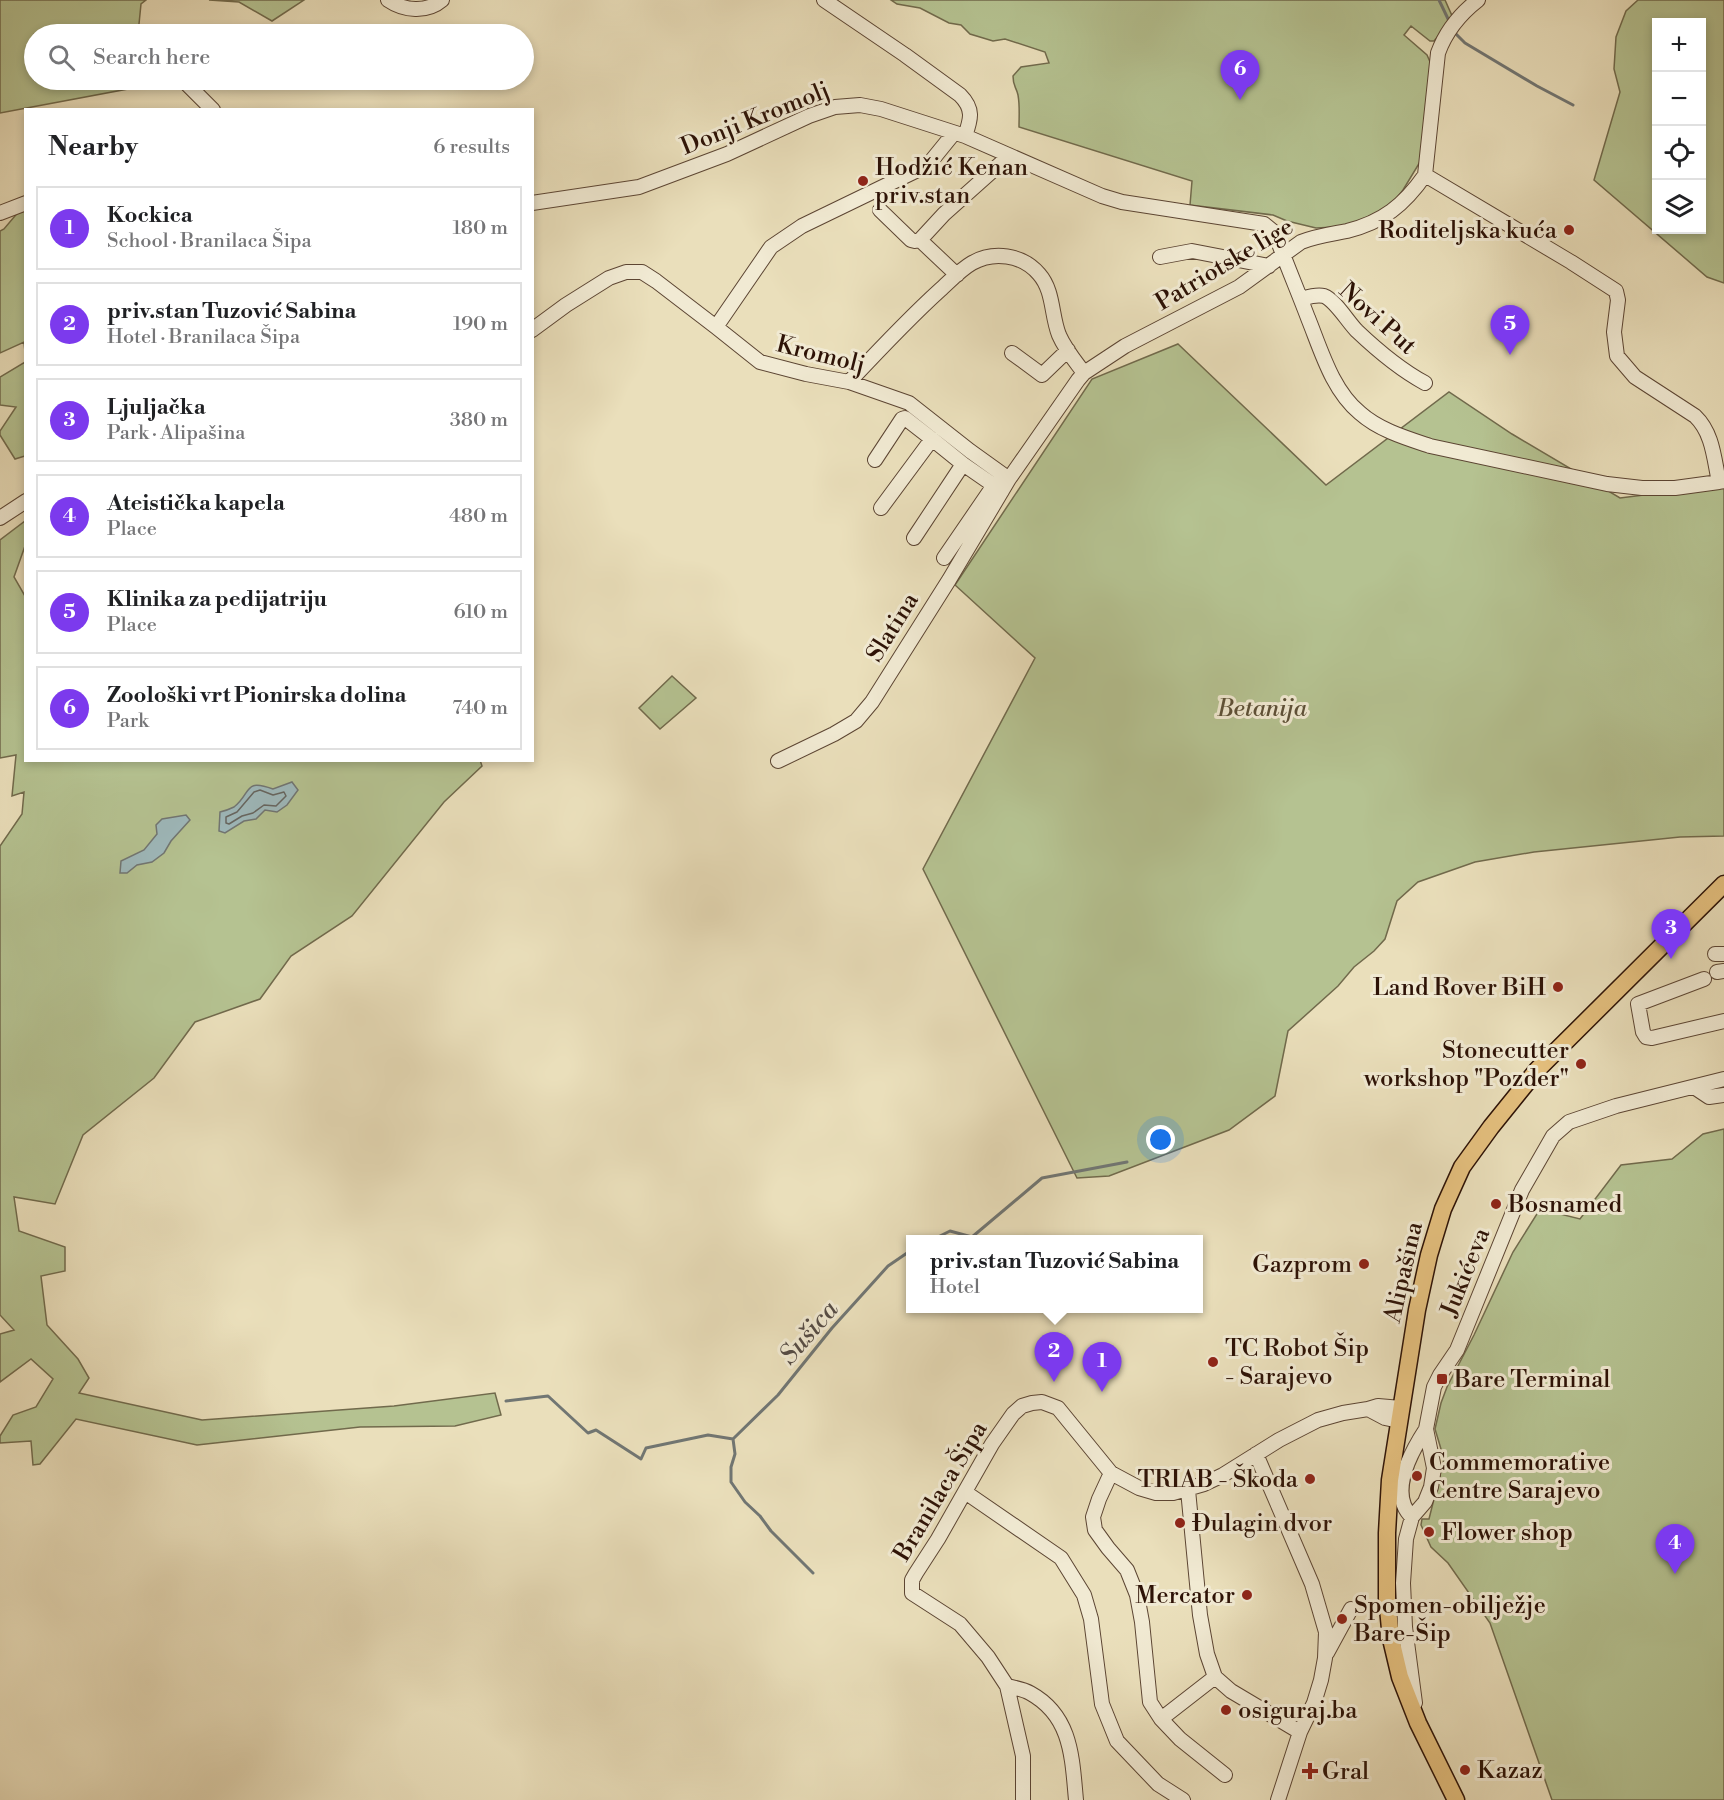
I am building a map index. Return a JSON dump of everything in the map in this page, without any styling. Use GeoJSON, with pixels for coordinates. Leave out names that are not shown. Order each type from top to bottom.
{"type":"FeatureCollection","features":[{"type":"Feature","properties":{"kind":"main road","name":"Alipašina"},"geometry":{"type":"LineString","coordinates":[[1456,1800],[1418,1723],[1400,1677],[1391,1639],[1387,1598],[1389,1480],[1417,1310],[1429,1255],[1443,1209],[1466,1160],[1537,1070],[1724,884]]}},
{"type":"Feature","properties":{"kind":"street"},"geometry":{"type":"LineString","coordinates":[[388,0],[397,6],[414,9],[426,8],[442,0]]}},
{"type":"Feature","properties":{"kind":"street"},"geometry":{"type":"LineString","coordinates":[[716,327],[771,247],[802,226],[928,165],[970,123],[967,102],[960,95],[824,0]]}},
{"type":"Feature","properties":{"kind":"street"},"geometry":{"type":"LineString","coordinates":[[1478,0],[1457,20],[1444,38],[1438,53],[1425,175],[1616,291],[1618,300],[1614,332],[1617,356],[1635,376],[1701,421],[1707,432],[1722,482]]}},
{"type":"Feature","properties":{"kind":"street"},"geometry":{"type":"LineString","coordinates":[[193,90],[211,108]]}},
{"type":"Feature","properties":{"kind":"street","name":"Donji Kromolj"},"geometry":{"type":"LineString","coordinates":[[534,203],[639,187],[728,154],[809,116],[835,107],[860,105],[882,109],[959,135],[1122,202],[1264,224],[1275,232],[1329,369],[1344,396],[1367,419],[1401,436],[1430,446],[1607,484],[1642,489],[1675,488],[1722,482]]}},
{"type":"Feature","properties":{"kind":"street"},"geometry":{"type":"LineString","coordinates":[[920,240],[944,214],[1010,156]]}},
{"type":"Feature","properties":{"kind":"street","name":"Patriotske lige"},"geometry":{"type":"LineString","coordinates":[[1002,485],[1084,373],[1125,346],[1239,286],[1302,242],[1313,237],[1364,226],[1396,210],[1425,175]]}},
{"type":"Feature","properties":{"kind":"street"},"geometry":{"type":"LineString","coordinates":[[0,213],[24,204]]}},
{"type":"Feature","properties":{"kind":"street"},"geometry":{"type":"LineString","coordinates":[[880,210],[911,240],[920,240],[957,274]]}},
{"type":"Feature","properties":{"kind":"street"},"geometry":{"type":"LineString","coordinates":[[1160,257],[1192,251],[1269,266]]}},
{"type":"Feature","properties":{"kind":"street"},"geometry":{"type":"LineString","coordinates":[[849,382],[907,319],[957,274],[971,263],[994,255],[1020,260],[1039,274],[1051,299],[1059,334],[1084,373]]}},
{"type":"Feature","properties":{"kind":"street","name":"Kromolj"},"geometry":{"type":"LineString","coordinates":[[534,329],[609,278],[626,272],[642,272],[760,362],[849,382],[909,402],[970,451],[1002,485]]}},
{"type":"Feature","properties":{"kind":"street","name":"Novi Put"},"geometry":{"type":"LineString","coordinates":[[1301,299],[1316,295],[1328,298],[1355,329],[1383,355],[1409,375],[1425,383]]}},
{"type":"Feature","properties":{"kind":"street"},"geometry":{"type":"LineString","coordinates":[[1012,353],[1042,375],[1068,350]]}},
{"type":"Feature","properties":{"kind":"street"},"geometry":{"type":"LineString","coordinates":[[875,460],[902,419],[905,418],[963,464],[1002,485],[944,558]]}},
{"type":"Feature","properties":{"kind":"street"},"geometry":{"type":"LineString","coordinates":[[881,508],[932,439]]}},
{"type":"Feature","properties":{"kind":"street"},"geometry":{"type":"LineString","coordinates":[[914,538],[963,464]]}},
{"type":"Feature","properties":{"kind":"street","name":"Slatina"},"geometry":{"type":"LineString","coordinates":[[778,761],[856,721],[872,702],[949,580],[1002,485]]}},
{"type":"Feature","properties":{"kind":"street"},"geometry":{"type":"LineString","coordinates":[[0,518],[24,502]]}},
{"type":"Feature","properties":{"kind":"street"},"geometry":{"type":"LineString","coordinates":[[1704,979],[1638,1004],[1643,1032],[1646,1037],[1652,1038],[1724,1021]]}},
{"type":"Feature","properties":{"kind":"street","name":"Jukićeva"},"geometry":{"type":"LineString","coordinates":[[1412,1517],[1404,1508],[1402,1501],[1404,1480],[1411,1454],[1426,1429],[1436,1382],[1457,1350],[1522,1190],[1552,1136],[1569,1122],[1616,1106],[1724,1079]]}},
{"type":"Feature","properties":{"kind":"street"},"geometry":{"type":"LineString","coordinates":[[1694,1087],[1709,1097],[1724,1095]]}},
{"type":"Feature","properties":{"kind":"street","name":"Branilaca Šipa"},"geometry":{"type":"LineString","coordinates":[[1023,1800],[1023,1756],[1007,1686],[960,1624],[912,1593],[912,1580],[1013,1414],[1022,1406],[1032,1403],[1042,1402],[1058,1408],[1111,1473],[1139,1488],[1173,1493],[1188,1490],[1223,1475],[1318,1420],[1343,1413],[1368,1410],[1377,1406],[1400,1414]]}},
{"type":"Feature","properties":{"kind":"street","name":"Jukićeva"},"geometry":{"type":"LineString","coordinates":[[1418,1723],[1404,1627],[1403,1594],[1406,1539],[1412,1517],[1425,1502],[1431,1487],[1434,1468],[1426,1429]]}},
{"type":"Feature","properties":{"kind":"street"},"geometry":{"type":"LineString","coordinates":[[1256,1454],[1312,1584],[1326,1632],[1321,1680],[1314,1703],[1300,1732],[1278,1800]]}},
{"type":"Feature","properties":{"kind":"street"},"geometry":{"type":"LineString","coordinates":[[1111,1473],[1093,1517],[1095,1530],[1127,1570],[1137,1595],[1150,1702],[1161,1719],[1180,1739],[1225,1775]]}},
{"type":"Feature","properties":{"kind":"street"},"geometry":{"type":"LineString","coordinates":[[1188,1490],[1200,1615],[1207,1654],[1215,1677],[1231,1691],[1300,1732]]}},
{"type":"Feature","properties":{"kind":"street"},"geometry":{"type":"LineString","coordinates":[[965,1492],[1061,1558],[1084,1595],[1089,1611],[1102,1704],[1117,1741],[1174,1798]]}},
{"type":"Feature","properties":{"kind":"street"},"geometry":{"type":"LineString","coordinates":[[1325,1658],[1352,1609]]}},
{"type":"Feature","properties":{"kind":"street"},"geometry":{"type":"LineString","coordinates":[[1161,1719],[1215,1677]]}},
{"type":"Feature","properties":{"kind":"street"},"geometry":{"type":"LineString","coordinates":[[1007,1686],[1029,1692],[1052,1708],[1065,1730],[1071,1753],[1076,1800]]}},
{"type":"Feature","properties":{"kind":"green space"},"geometry":{"type":"Polygon","coordinates":[[[0,0],[146,0],[141,4],[139,24],[24,24],[24,90],[122,90],[0,113],[0,0]]]}},
{"type":"Feature","properties":{"kind":"green space"},"geometry":{"type":"Polygon","coordinates":[[[209,0],[304,0],[272,21],[239,2],[209,0]]]}},
{"type":"Feature","properties":{"kind":"green space"},"geometry":{"type":"Polygon","coordinates":[[[891,0],[1445,0],[1453,18],[1434,41],[1430,41],[1411,26],[1404,35],[1427,55],[1431,64],[1420,162],[1403,190],[1393,203],[1354,223],[1316,228],[1273,215],[1190,205],[1192,181],[1019,127],[1019,99],[1013,76],[1021,67],[1049,63],[1045,52],[1005,39],[993,41],[970,34],[961,25],[949,23],[920,8],[897,4],[891,0]]]}},
{"type":"Feature","properties":{"kind":"green space"},"geometry":{"type":"Polygon","coordinates":[[[1638,0],[1724,0],[1724,283],[1707,277],[1657,234],[1706,234],[1706,18],[1652,18],[1652,230],[1594,180],[1620,92],[1614,69],[1616,37],[1626,11],[1638,0]]]}},
{"type":"Feature","properties":{"kind":"green space"},"geometry":{"type":"Polygon","coordinates":[[[20,210],[24,210],[24,342],[0,353],[0,231],[20,210]]]}},
{"type":"Feature","properties":{"kind":"green space","name":"Betanija"},"geometry":{"type":"Polygon","coordinates":[[[1178,344],[1326,485],[1449,392],[1512,434],[1620,498],[1724,485],[1724,836],[1680,837],[1534,852],[1475,862],[1418,882],[1397,901],[1385,939],[1288,1031],[1275,1096],[1229,1130],[1109,1176],[1077,1178],[923,869],[1035,658],[955,585],[1092,379],[1178,344]]]}},
{"type":"Feature","properties":{"kind":"green space"},"geometry":{"type":"Polygon","coordinates":[[[24,363],[24,456],[15,459],[0,435],[0,431],[16,407],[0,405],[0,377],[24,363]]]}},
{"type":"Feature","properties":{"kind":"green space"},"geometry":{"type":"Polygon","coordinates":[[[24,522],[24,549],[14,577],[24,594],[24,762],[481,762],[482,766],[444,802],[352,916],[291,956],[260,999],[195,1022],[154,1078],[83,1135],[55,1204],[14,1197],[19,1231],[65,1247],[65,1271],[41,1276],[47,1325],[78,1359],[89,1378],[79,1393],[202,1420],[394,1406],[495,1393],[501,1415],[455,1426],[360,1427],[197,1445],[76,1419],[40,1464],[33,1465],[31,1441],[0,1443],[0,1436],[13,1415],[36,1407],[53,1379],[31,1359],[0,1382],[0,1334],[14,1330],[0,1315],[0,846],[22,814],[24,792],[12,796],[16,755],[0,758],[0,540],[24,522]]]}},
{"type":"Feature","properties":{"kind":"green space"},"geometry":{"type":"Polygon","coordinates":[[[672,676],[696,698],[660,729],[639,708],[672,676]]]}},
{"type":"Feature","properties":{"kind":"green space"},"geometry":{"type":"Polygon","coordinates":[[[1724,1129],[1724,1800],[1552,1800],[1490,1623],[1448,1563],[1431,1547],[1421,1525],[1422,1519],[1429,1519],[1444,1459],[1435,1429],[1441,1403],[1513,1252],[1540,1209],[1580,1219],[1621,1165],[1672,1159],[1703,1134],[1724,1129]]]}},
{"type":"Feature","properties":{"kind":"water"},"geometry":{"type":"Polygon","coordinates":[[[292,782],[298,790],[287,805],[277,812],[265,810],[256,819],[244,821],[225,833],[219,831],[220,812],[234,807],[252,786],[273,789],[292,782]]]}},
{"type":"Feature","properties":{"kind":"water"},"geometry":{"type":"Polygon","coordinates":[[[186,815],[190,820],[171,841],[164,853],[152,862],[137,865],[127,873],[120,873],[121,861],[144,850],[157,834],[156,825],[162,819],[186,815]]]}},
{"type":"Feature","properties":{"kind":"waterway"},"geometry":{"type":"LineString","coordinates":[[1439,0],[1450,23]]}},
{"type":"Feature","properties":{"kind":"waterway"},"geometry":{"type":"LineString","coordinates":[[1454,32],[1465,43],[1573,105]]}},
{"type":"Feature","properties":{"kind":"waterway","name":"Sušica"},"geometry":{"type":"LineString","coordinates":[[974,1235],[1042,1178],[1127,1162]]}},
{"type":"Feature","properties":{"kind":"waterway","name":"Sušica"},"geometry":{"type":"LineString","coordinates":[[942,1235],[950,1231],[965,1235]]}},
{"type":"Feature","properties":{"kind":"waterway","name":"Sušica"},"geometry":{"type":"LineString","coordinates":[[506,1401],[548,1396],[588,1433],[596,1430],[641,1459],[646,1448],[708,1435],[733,1439],[778,1395],[832,1328],[888,1266],[906,1254]]}},
{"type":"Feature","properties":{"kind":"waterway","name":"Sušica"},"geometry":{"type":"LineString","coordinates":[[733,1439],[735,1454],[731,1467],[731,1482],[745,1502],[760,1516],[771,1531],[813,1573]]}},
{"type":"Feature","properties":{"kind":"place","name":"Zoološki vrt Pionirska dolina"},"geometry":{"type":"Point","coordinates":[1240,100]}},
{"type":"Feature","properties":{"kind":"place","name":"Hodžić Kenan priv.stan"},"geometry":{"type":"Point","coordinates":[863,181]}},
{"type":"Feature","properties":{"kind":"place","name":"Roditeljska kuća"},"geometry":{"type":"Point","coordinates":[1569,230]}},
{"type":"Feature","properties":{"kind":"place","name":"Klinika za pedijatriju"},"geometry":{"type":"Point","coordinates":[1510,355]}},
{"type":"Feature","properties":{"kind":"place","name":"Ljuljačka"},"geometry":{"type":"Point","coordinates":[1671,959]}},
{"type":"Feature","properties":{"kind":"place","name":"Land Rover BiH"},"geometry":{"type":"Point","coordinates":[1558,987]}},
{"type":"Feature","properties":{"kind":"place","name":"Stonecutter workshop \"Pozder\""},"geometry":{"type":"Point","coordinates":[1581,1064]}},
{"type":"Feature","properties":{"kind":"place","name":"Bosnamed"},"geometry":{"type":"Point","coordinates":[1496,1204]}},
{"type":"Feature","properties":{"kind":"place","name":"Gazprom"},"geometry":{"type":"Point","coordinates":[1364,1264]}},
{"type":"Feature","properties":{"kind":"place","name":"TC Robot Šip - Sarajevo"},"geometry":{"type":"Point","coordinates":[1213,1362]}},
{"type":"Feature","properties":{"kind":"place","name":"Bare Terminal"},"geometry":{"type":"Point","coordinates":[1442,1379]}},
{"type":"Feature","properties":{"kind":"place","name":"priv.stan Tuzović Sabina"},"geometry":{"type":"Point","coordinates":[1054,1382]}},
{"type":"Feature","properties":{"kind":"place","name":"Kockica"},"geometry":{"type":"Point","coordinates":[1102,1392]}},
{"type":"Feature","properties":{"kind":"place","name":"Commemorative Centre Sarajevo"},"geometry":{"type":"Point","coordinates":[1417,1476]}},
{"type":"Feature","properties":{"kind":"place","name":"TRIAB - Škoda"},"geometry":{"type":"Point","coordinates":[1310,1479]}},
{"type":"Feature","properties":{"kind":"place","name":"Đulagin dvor"},"geometry":{"type":"Point","coordinates":[1180,1523]}},
{"type":"Feature","properties":{"kind":"place","name":"Flower shop"},"geometry":{"type":"Point","coordinates":[1429,1532]}},
{"type":"Feature","properties":{"kind":"place","name":"Ateistička kapela"},"geometry":{"type":"Point","coordinates":[1675,1574]}},
{"type":"Feature","properties":{"kind":"place","name":"Mercator"},"geometry":{"type":"Point","coordinates":[1247,1595]}},
{"type":"Feature","properties":{"kind":"place","name":"Spomen-obilježje Bare-Šip"},"geometry":{"type":"Point","coordinates":[1342,1619]}},
{"type":"Feature","properties":{"kind":"place","name":"osiguraj.ba"},"geometry":{"type":"Point","coordinates":[1226,1710]}},
{"type":"Feature","properties":{"kind":"place","name":"Kazaz"},"geometry":{"type":"Point","coordinates":[1465,1770]}},
{"type":"Feature","properties":{"kind":"place","name":"Gral"},"geometry":{"type":"Point","coordinates":[1310,1771]}}]}
